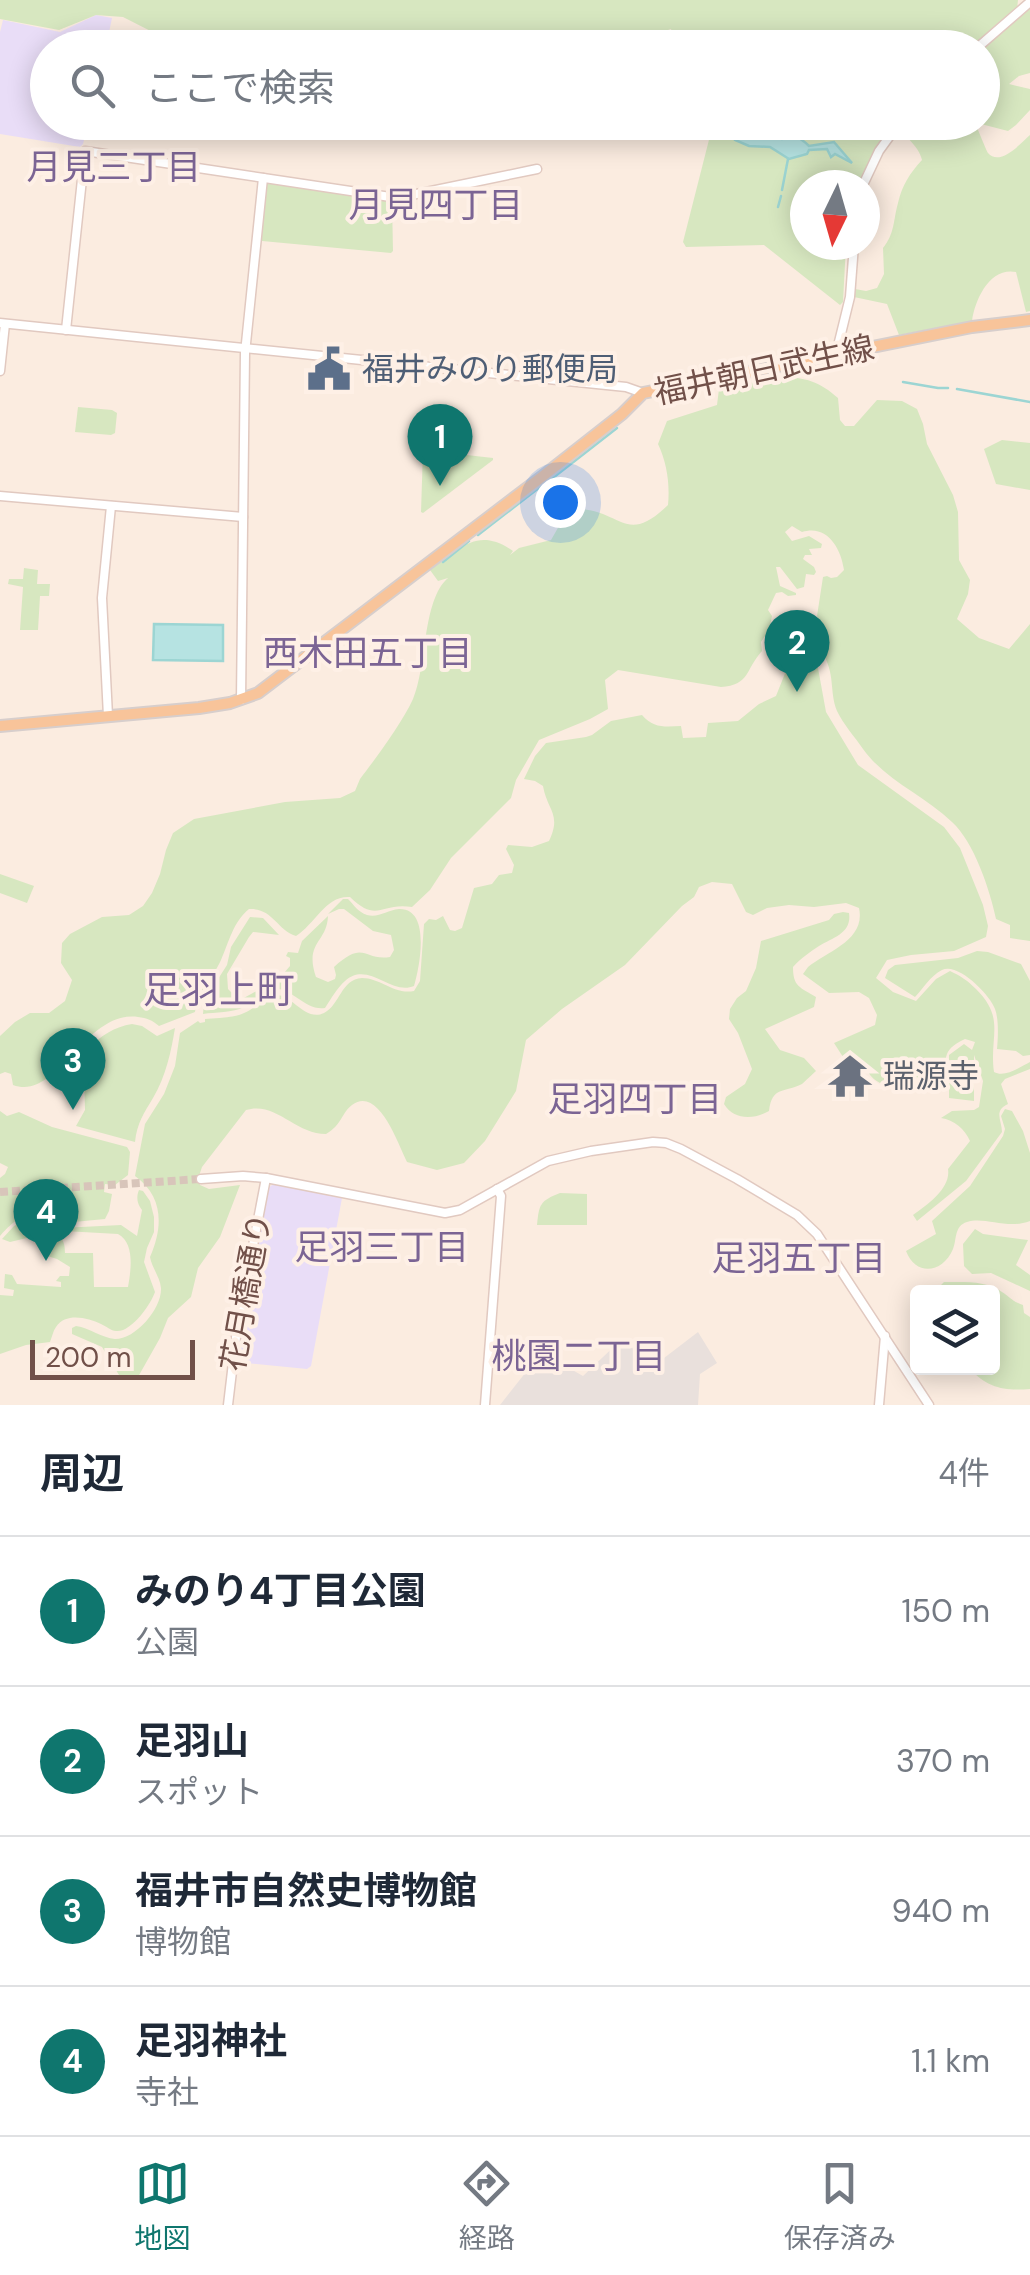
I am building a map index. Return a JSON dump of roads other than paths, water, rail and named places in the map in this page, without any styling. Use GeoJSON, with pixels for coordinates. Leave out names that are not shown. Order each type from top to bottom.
{"type":"FeatureCollection","features":[{"type":"Feature","properties":{"kind":"main road","name":"福井朝日武生線"},"geometry":{"type":"LineString","coordinates":[[0,726],[199,708],[258,693],[465,537],[622,414],[643,393],[975,327],[1030,320]]}},
{"type":"Feature","properties":{"kind":"street"},"geometry":{"type":"LineString","coordinates":[[998,30],[1030,2]]}},
{"type":"Feature","properties":{"kind":"street"},"geometry":{"type":"LineString","coordinates":[[870,170],[887,140]]}},
{"type":"Feature","properties":{"kind":"street"},"geometry":{"type":"LineString","coordinates":[[66,330],[86,150],[400,198],[537,169]]}},
{"type":"Feature","properties":{"kind":"street"},"geometry":{"type":"LineString","coordinates":[[241,700],[245,348],[263,178]]}},
{"type":"Feature","properties":{"kind":"street"},"geometry":{"type":"LineString","coordinates":[[836,354],[850,297],[853,260]]}},
{"type":"Feature","properties":{"kind":"street"},"geometry":{"type":"LineString","coordinates":[[0,371],[2,324],[626,388],[643,393]]}},
{"type":"Feature","properties":{"kind":"street"},"geometry":{"type":"LineString","coordinates":[[0,496],[243,517]]}},
{"type":"Feature","properties":{"kind":"street"},"geometry":{"type":"LineString","coordinates":[[108,716],[102,598],[111,506]]}},
{"type":"Feature","properties":{"kind":"street"},"geometry":{"type":"LineString","coordinates":[[201,1179],[266,1178],[445,1213],[460,1210],[562,1156],[653,1142],[674,1146],[737,1179],[804,1221],[817,1234],[929,1405]]}},
{"type":"Feature","properties":{"kind":"street","name":"花月橋通り"},"geometry":{"type":"LineString","coordinates":[[228,1405],[235,1345],[266,1178]]}},
{"type":"Feature","properties":{"kind":"street"},"geometry":{"type":"LineString","coordinates":[[485,1405],[501,1196],[497,1189]]}},
{"type":"Feature","properties":{"kind":"street"},"geometry":{"type":"LineString","coordinates":[[879,1405],[885,1336]]}},
{"type":"Feature","properties":{"kind":"water"},"geometry":{"type":"Polygon","coordinates":[[[735,140],[801,140],[809,146],[834,142],[852,163],[835,154],[831,157],[827,149],[809,150],[789,159],[770,147],[749,146],[735,140]]]}},
{"type":"Feature","properties":{"kind":"water"},"geometry":{"type":"Polygon","coordinates":[[[154,624],[223,625],[223,661],[153,660],[154,624]]]}},
{"type":"Feature","properties":{"kind":"waterway"},"geometry":{"type":"LineString","coordinates":[[782,190],[788,159]]}},
{"type":"Feature","properties":{"kind":"waterway"},"geometry":{"type":"LineString","coordinates":[[778,207],[781,196]]}},
{"type":"Feature","properties":{"kind":"waterway"},"geometry":{"type":"LineString","coordinates":[[903,382],[948,388]]}},
{"type":"Feature","properties":{"kind":"waterway"},"geometry":{"type":"LineString","coordinates":[[957,389],[1030,402]]}},
{"type":"Feature","properties":{"kind":"waterway"},"geometry":{"type":"LineString","coordinates":[[549,481],[617,428]]}},
{"type":"Feature","properties":{"kind":"waterway"},"geometry":{"type":"LineString","coordinates":[[478,535],[544,484]]}},
{"type":"Feature","properties":{"kind":"waterway"},"geometry":{"type":"LineString","coordinates":[[443,562],[469,541]]}},
{"type":"Feature","properties":{"kind":"tunnel"},"geometry":{"type":"LineString","coordinates":[[0,1192],[201,1179]]}},
{"type":"Feature","properties":{"kind":"place","name":"福井みのり郵便局"},"geometry":{"type":"Point","coordinates":[329,369]}},
{"type":"Feature","properties":{"kind":"place","name":"みのり4丁目公園"},"geometry":{"type":"Point","coordinates":[440,486]}},
{"type":"Feature","properties":{"kind":"place","name":"足羽山"},"geometry":{"type":"Point","coordinates":[797,692]}},
{"type":"Feature","properties":{"kind":"place","name":"瑞源寺"},"geometry":{"type":"Point","coordinates":[850,1076]}},
{"type":"Feature","properties":{"kind":"place","name":"福井市自然史博物館"},"geometry":{"type":"Point","coordinates":[73,1110]}},
{"type":"Feature","properties":{"kind":"place","name":"足羽神社"},"geometry":{"type":"Point","coordinates":[46,1261]}},
{"type":"Feature","properties":{"kind":"district","name":"月見三丁目"},"geometry":{"type":"Point","coordinates":[114,167]}},
{"type":"Feature","properties":{"kind":"district","name":"月見四丁目"},"geometry":{"type":"Point","coordinates":[436,205]}},
{"type":"Feature","properties":{"kind":"district","name":"西木田五丁目"},"geometry":{"type":"Point","coordinates":[368,653]}},
{"type":"Feature","properties":{"kind":"district","name":"足羽上町"},"geometry":{"type":"Point","coordinates":[219,990]}},
{"type":"Feature","properties":{"kind":"district","name":"足羽四丁目"},"geometry":{"type":"Point","coordinates":[635,1099]}},
{"type":"Feature","properties":{"kind":"district","name":"足羽三丁目"},"geometry":{"type":"Point","coordinates":[382,1247]}},
{"type":"Feature","properties":{"kind":"district","name":"足羽五丁目"},"geometry":{"type":"Point","coordinates":[799,1258]}},
{"type":"Feature","properties":{"kind":"district","name":"桃園二丁目"},"geometry":{"type":"Point","coordinates":[579,1356]}}]}
